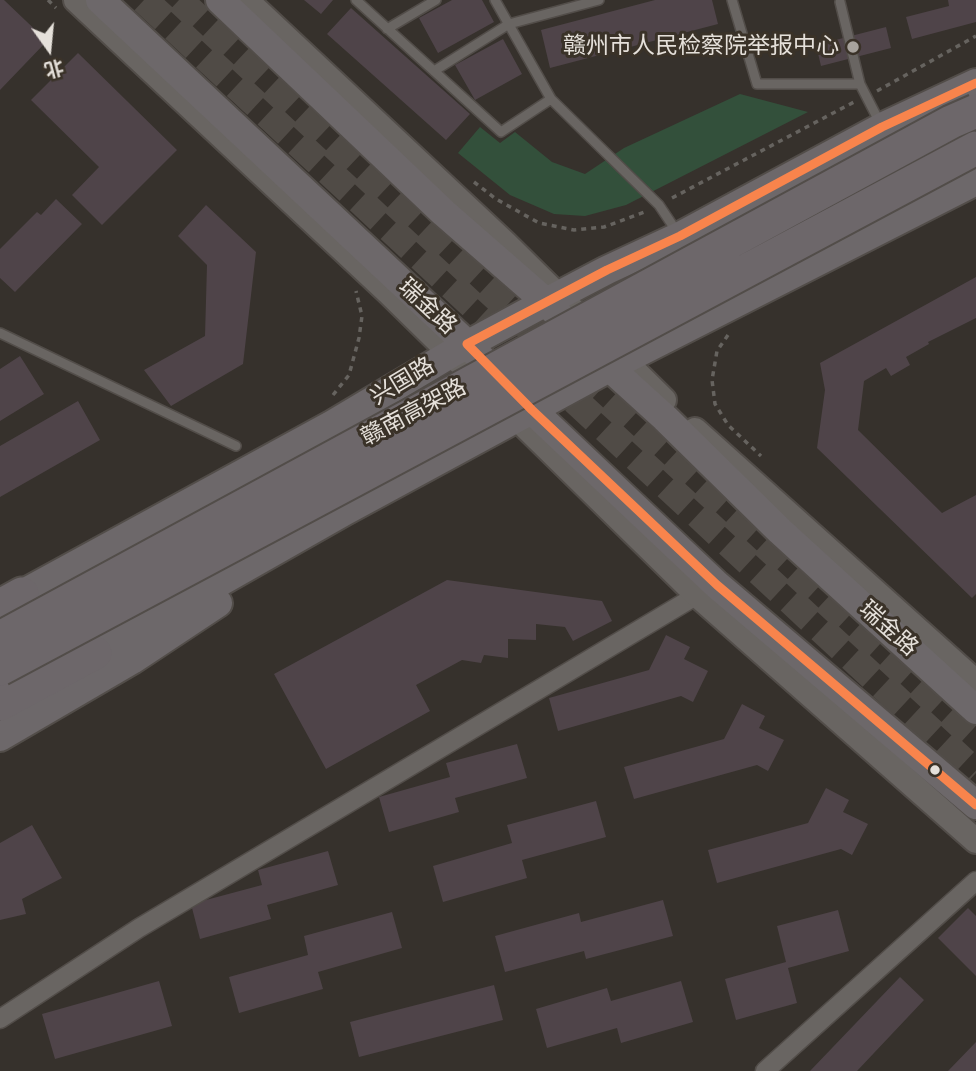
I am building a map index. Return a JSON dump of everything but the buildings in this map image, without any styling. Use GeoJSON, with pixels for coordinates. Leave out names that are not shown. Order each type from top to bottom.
{"type":"FeatureCollection","features":[{"type":"Feature","properties":{"kind":"highway","name":"赣南高架路"},"geometry":{"type":"LineString","coordinates":[[0,638],[951,122],[976,111]]}},
{"type":"Feature","properties":{"kind":"highway","name":"赣南高架路"},"geometry":{"type":"LineString","coordinates":[[0,669],[976,148]]}},
{"type":"Feature","properties":{"kind":"highway"},"geometry":{"type":"LineString","coordinates":[[0,704],[95,653]]}},
{"type":"Feature","properties":{"kind":"main road","name":"瑞金路"},"geometry":{"type":"LineString","coordinates":[[100,0],[707,590],[976,805]]}},
{"type":"Feature","properties":{"kind":"main road","name":"瑞金路"},"geometry":{"type":"LineString","coordinates":[[220,0],[444,213],[552,299],[617,364],[665,418],[780,531],[976,710]]}},
{"type":"Feature","properties":{"kind":"main road","name":"兴国路"},"geometry":{"type":"LineString","coordinates":[[7,606],[552,299],[680,236],[882,127],[976,83]]}},
{"type":"Feature","properties":{"kind":"main road"},"geometry":{"type":"LineString","coordinates":[[95,653],[403,480],[617,364],[976,181]]}},
{"type":"Feature","properties":{"kind":"main road"},"geometry":{"type":"LineString","coordinates":[[0,737],[132,660],[403,480]]}},
{"type":"Feature","properties":{"kind":"street"},"geometry":{"type":"LineString","coordinates":[[246,0],[552,299]]}},
{"type":"Feature","properties":{"kind":"street"},"geometry":{"type":"LineString","coordinates":[[67,5],[460,349]]}},
{"type":"Feature","properties":{"kind":"street"},"geometry":{"type":"LineString","coordinates":[[617,364],[683,419],[976,682]]}},
{"type":"Feature","properties":{"kind":"street"},"geometry":{"type":"LineString","coordinates":[[0,1019],[139,928],[707,590],[976,841]]}},
{"type":"Feature","properties":{"kind":"street"},"geometry":{"type":"LineString","coordinates":[[765,1071],[976,881]]}},
{"type":"Feature","properties":{"kind":"lane"},"geometry":{"type":"LineString","coordinates":[[356,0],[500,132],[551,99]]}},
{"type":"Feature","properties":{"kind":"lane"},"geometry":{"type":"LineString","coordinates":[[387,29],[436,0]]}},
{"type":"Feature","properties":{"kind":"lane"},"geometry":{"type":"LineString","coordinates":[[495,0],[551,99],[659,205],[680,236]]}},
{"type":"Feature","properties":{"kind":"lane"},"geometry":{"type":"LineString","coordinates":[[434,71],[509,24],[599,0]]}},
{"type":"Feature","properties":{"kind":"lane"},"geometry":{"type":"LineString","coordinates":[[732,0],[757,84],[860,84]]}},
{"type":"Feature","properties":{"kind":"lane"},"geometry":{"type":"LineString","coordinates":[[840,2],[860,84],[882,127]]}},
{"type":"Feature","properties":{"kind":"lane"},"geometry":{"type":"LineString","coordinates":[[0,333],[236,446]]}},
{"type":"Feature","properties":{"kind":"path"},"geometry":{"type":"LineString","coordinates":[[48,0],[67,5]]}},
{"type":"Feature","properties":{"kind":"path"},"geometry":{"type":"LineString","coordinates":[[465,174],[496,198],[539,223],[574,230],[604,227],[640,215],[976,36]]}},
{"type":"Feature","properties":{"kind":"path"},"geometry":{"type":"LineString","coordinates":[[331,397],[349,375],[359,338],[362,316],[356,292],[350,282]]}},
{"type":"Feature","properties":{"kind":"path"},"geometry":{"type":"LineString","coordinates":[[730,331],[718,351],[712,380],[715,404],[728,425],[767,463]]}},
{"type":"Feature","properties":{"kind":"green space"},"geometry":{"type":"Polygon","coordinates":[[[740,94],[808,112],[626,205],[585,216],[554,214],[510,195],[458,153],[480,127],[500,143],[515,132],[552,162],[585,174],[624,148],[740,94]]]}},
{"type":"Feature","properties":{"kind":"tunnel"},"geometry":{"type":"LineString","coordinates":[[144,0],[976,773]]}},
{"type":"Feature","properties":{"kind":"tunnel"},"geometry":{"type":"LineString","coordinates":[[179,0],[472,275],[976,739]]}},
{"type":"Feature","properties":{"kind":"transit line"},"geometry":{"type":"LineString","coordinates":[[976,83],[882,127],[680,236],[607,270],[467,344],[532,410],[717,585],[976,805]]}},
{"type":"Feature","properties":{"kind":"place","name":"赣州市人民检察院举报中心"},"geometry":{"type":"Point","coordinates":[853,47]}}]}
